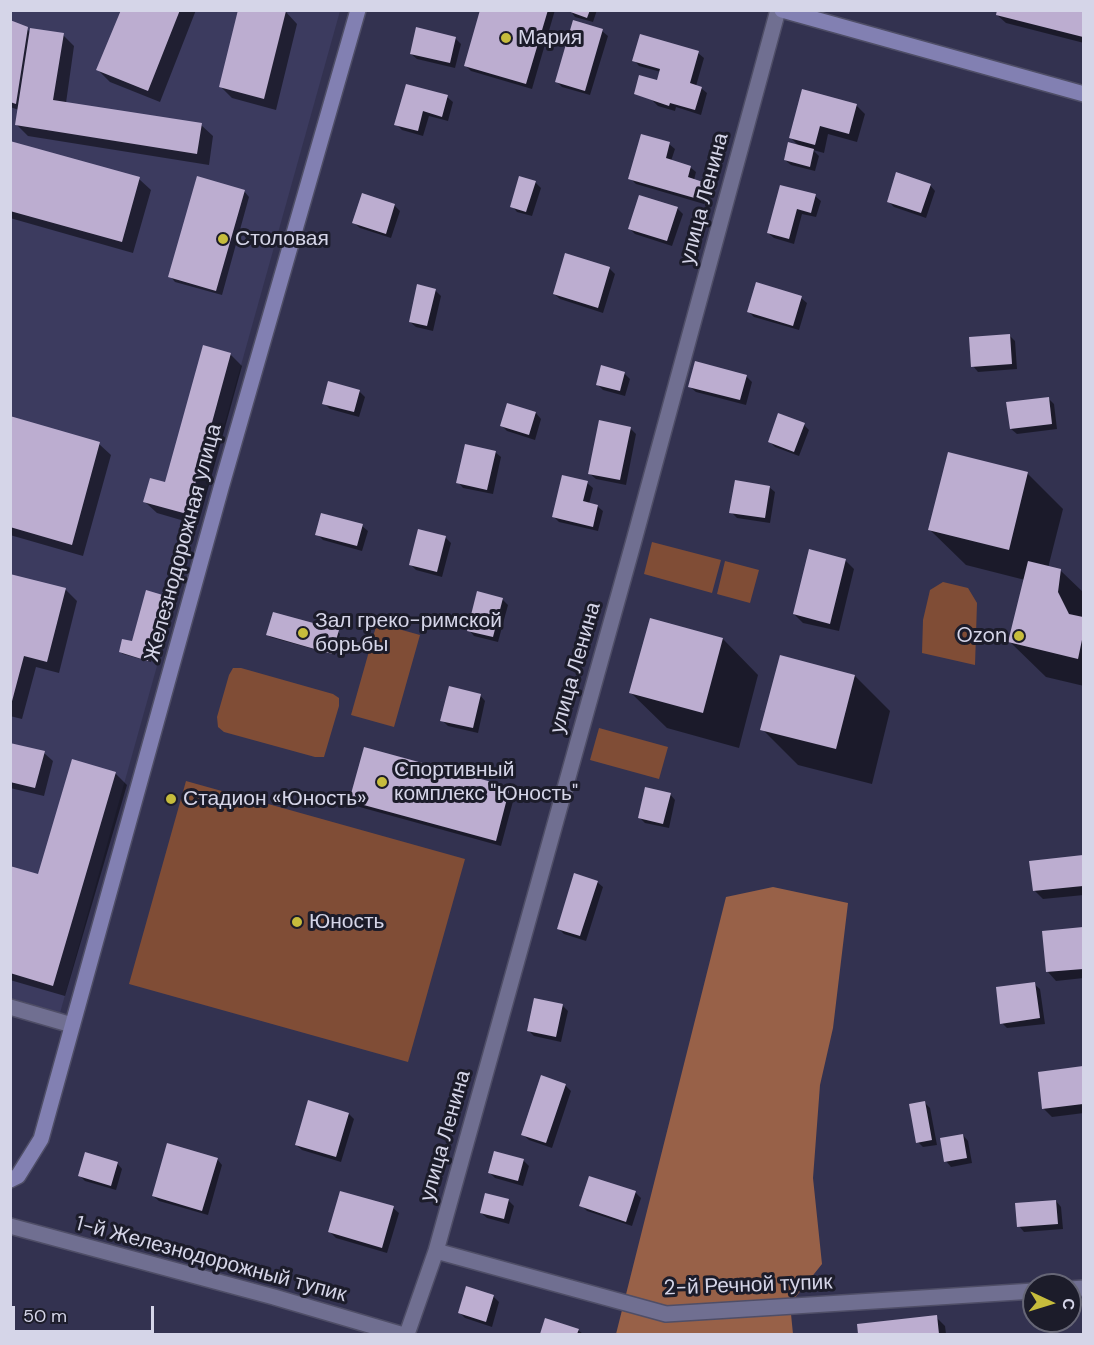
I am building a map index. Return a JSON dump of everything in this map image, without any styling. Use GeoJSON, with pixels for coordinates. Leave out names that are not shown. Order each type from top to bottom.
{"type":"FeatureCollection","features":[{"type":"Feature","properties":{"kind":"main road","name":"Железнодорожная улица"},"geometry":{"type":"LineString","coordinates":[[10,1180],[18,1176],[41,1139],[215,510],[357,10]]}},
{"type":"Feature","properties":{"kind":"main road"},"geometry":{"type":"LineString","coordinates":[[780,10],[1083,94]]}},
{"type":"Feature","properties":{"kind":"street","name":"улица Ленина"},"geometry":{"type":"LineString","coordinates":[[407,1335],[436,1251],[780,10]]}},
{"type":"Feature","properties":{"kind":"street"},"geometry":{"type":"LineString","coordinates":[[10,1007],[72,1025]]}},
{"type":"Feature","properties":{"kind":"street","name":"1-й Железнодорожный тупик"},"geometry":{"type":"LineString","coordinates":[[10,1226],[274,1297],[400,1335]]}},
{"type":"Feature","properties":{"kind":"street","name":"2-й Речной тупик"},"geometry":{"type":"LineString","coordinates":[[436,1251],[666,1314],[1022,1293]]}},
{"type":"Feature","properties":{"kind":"shaded area"},"geometry":{"type":"Polygon","coordinates":[[[11,11],[340,11],[60,1013],[11,998],[11,11]]]}},
{"type":"Feature","properties":{"kind":"shaded area"},"geometry":{"type":"Polygon","coordinates":[[[652,542],[721,560],[712,593],[644,574],[652,542]]]}},
{"type":"Feature","properties":{"kind":"shaded area"},"geometry":{"type":"Polygon","coordinates":[[[725,561],[759,570],[750,603],[717,594],[725,561]]]}},
{"type":"Feature","properties":{"kind":"shaded area"},"geometry":{"type":"Polygon","coordinates":[[[943,582],[968,588],[977,603],[975,665],[922,653],[923,620],[930,590],[943,582]]]}},
{"type":"Feature","properties":{"kind":"shaded area"},"geometry":{"type":"Polygon","coordinates":[[[377,623],[420,635],[394,727],[351,715],[377,623]]]}},
{"type":"Feature","properties":{"kind":"shaded area"},"geometry":{"type":"Polygon","coordinates":[[[233,668],[241,668],[333,694],[339,698],[339,706],[324,757],[315,757],[224,732],[218,727],[217,717],[233,668]]]}},
{"type":"Feature","properties":{"kind":"shaded area"},"geometry":{"type":"Polygon","coordinates":[[[599,728],[668,747],[659,779],[590,760],[599,728]]]}},
{"type":"Feature","properties":{"kind":"shaded area","name":"Юность"},"geometry":{"type":"Polygon","coordinates":[[[186,781],[465,859],[408,1062],[129,984],[186,781]]]}},
{"type":"Feature","properties":{"kind":"shaded area"},"geometry":{"type":"Polygon","coordinates":[[[773,887],[848,903],[833,1028],[820,1085],[813,1178],[822,1264],[790,1304],[793,1334],[616,1334],[726,897],[773,887]]]}},
{"type":"Feature","properties":{"kind":"building"},"geometry":{"type":"Polygon","coordinates":[[[121,10],[180,10],[148,91],[96,70],[121,10]]]}},
{"type":"Feature","properties":{"kind":"building"},"geometry":{"type":"Polygon","coordinates":[[[238,10],[286,11],[264,99],[219,87],[238,10]]]}},
{"type":"Feature","properties":{"kind":"building","name":"Мария"},"geometry":{"type":"Polygon","coordinates":[[[480,10],[548,10],[526,84],[464,66],[480,10]]]}},
{"type":"Feature","properties":{"kind":"building"},"geometry":{"type":"Polygon","coordinates":[[[565,10],[590,10],[587,18],[565,10]]]}},
{"type":"Feature","properties":{"kind":"building"},"geometry":{"type":"Polygon","coordinates":[[[997,10],[1083,10],[1083,37],[996,15],[997,10]]]}},
{"type":"Feature","properties":{"kind":"building"},"geometry":{"type":"Polygon","coordinates":[[[10,20],[28,27],[16,104],[10,102],[10,20]]]}},
{"type":"Feature","properties":{"kind":"building"},"geometry":{"type":"Polygon","coordinates":[[[573,20],[603,29],[585,91],[555,82],[573,20]]]}},
{"type":"Feature","properties":{"kind":"building"},"geometry":{"type":"Polygon","coordinates":[[[416,27],[456,37],[450,63],[410,54],[416,27]]]}},
{"type":"Feature","properties":{"kind":"building"},"geometry":{"type":"Polygon","coordinates":[[[30,28],[64,33],[53,100],[202,123],[197,154],[15,125],[30,28]]]}},
{"type":"Feature","properties":{"kind":"building"},"geometry":{"type":"Polygon","coordinates":[[[640,34],[699,51],[690,83],[702,87],[695,110],[670,103],[669,106],[634,94],[639,75],[657,80],[660,69],[632,61],[640,34]]]}},
{"type":"Feature","properties":{"kind":"building"},"geometry":{"type":"Polygon","coordinates":[[[406,84],[448,95],[442,117],[423,111],[418,131],[394,125],[406,84]]]}},
{"type":"Feature","properties":{"kind":"building"},"geometry":{"type":"Polygon","coordinates":[[[802,89],[857,104],[849,134],[820,126],[815,145],[789,138],[802,89]]]}},
{"type":"Feature","properties":{"kind":"building"},"geometry":{"type":"Polygon","coordinates":[[[641,134],[670,142],[666,158],[691,166],[688,177],[703,182],[698,199],[628,179],[641,134]]]}},
{"type":"Feature","properties":{"kind":"building"},"geometry":{"type":"Polygon","coordinates":[[[10,141],[140,177],[122,242],[10,211],[10,141]]]}},
{"type":"Feature","properties":{"kind":"building"},"geometry":{"type":"Polygon","coordinates":[[[788,142],[814,149],[810,167],[784,160],[788,142]]]}},
{"type":"Feature","properties":{"kind":"building"},"geometry":{"type":"Polygon","coordinates":[[[896,172],[931,184],[921,213],[887,202],[896,172]]]}},
{"type":"Feature","properties":{"kind":"building"},"geometry":{"type":"Polygon","coordinates":[[[197,176],[245,190],[216,291],[168,277],[197,176]]]}},
{"type":"Feature","properties":{"kind":"building"},"geometry":{"type":"Polygon","coordinates":[[[519,176],[536,181],[526,212],[510,207],[519,176]]]}},
{"type":"Feature","properties":{"kind":"building"},"geometry":{"type":"Polygon","coordinates":[[[780,185],[816,194],[811,213],[797,209],[789,239],[767,233],[780,185]]]}},
{"type":"Feature","properties":{"kind":"building"},"geometry":{"type":"Polygon","coordinates":[[[362,193],[395,204],[386,234],[352,223],[362,193]]]}},
{"type":"Feature","properties":{"kind":"building"},"geometry":{"type":"Polygon","coordinates":[[[639,195],[678,207],[667,241],[628,229],[639,195]]]}},
{"type":"Feature","properties":{"kind":"building"},"geometry":{"type":"Polygon","coordinates":[[[565,253],[610,267],[598,308],[553,294],[565,253]]]}},
{"type":"Feature","properties":{"kind":"building"},"geometry":{"type":"Polygon","coordinates":[[[756,282],[802,296],[793,326],[747,312],[756,282]]]}},
{"type":"Feature","properties":{"kind":"building"},"geometry":{"type":"Polygon","coordinates":[[[417,284],[436,289],[427,326],[409,322],[417,284]]]}},
{"type":"Feature","properties":{"kind":"building"},"geometry":{"type":"Polygon","coordinates":[[[1010,334],[1012,364],[971,367],[969,337],[1010,334]]]}},
{"type":"Feature","properties":{"kind":"building"},"geometry":{"type":"Polygon","coordinates":[[[203,345],[231,353],[187,514],[143,502],[150,478],[165,482],[203,345]]]}},
{"type":"Feature","properties":{"kind":"building"},"geometry":{"type":"Polygon","coordinates":[[[695,361],[747,375],[740,400],[688,387],[695,361]]]}},
{"type":"Feature","properties":{"kind":"building"},"geometry":{"type":"Polygon","coordinates":[[[601,365],[625,372],[620,391],[596,385],[601,365]]]}},
{"type":"Feature","properties":{"kind":"building"},"geometry":{"type":"Polygon","coordinates":[[[328,381],[360,390],[354,412],[322,404],[328,381]]]}},
{"type":"Feature","properties":{"kind":"building"},"geometry":{"type":"Polygon","coordinates":[[[1049,397],[1052,424],[1010,429],[1006,402],[1049,397]]]}},
{"type":"Feature","properties":{"kind":"building"},"geometry":{"type":"Polygon","coordinates":[[[507,403],[536,412],[529,435],[500,426],[507,403]]]}},
{"type":"Feature","properties":{"kind":"building"},"geometry":{"type":"Polygon","coordinates":[[[778,413],[805,423],[794,452],[768,442],[778,413]]]}},
{"type":"Feature","properties":{"kind":"building"},"geometry":{"type":"Polygon","coordinates":[[[10,416],[100,442],[72,545],[10,527],[10,416]]]}},
{"type":"Feature","properties":{"kind":"building"},"geometry":{"type":"Polygon","coordinates":[[[599,420],[631,427],[620,480],[588,474],[599,420]]]}},
{"type":"Feature","properties":{"kind":"building"},"geometry":{"type":"Polygon","coordinates":[[[465,444],[496,451],[487,490],[456,483],[465,444]]]}},
{"type":"Feature","properties":{"kind":"building"},"geometry":{"type":"Polygon","coordinates":[[[948,452],[1028,472],[1009,550],[928,530],[948,452]]]}},
{"type":"Feature","properties":{"kind":"building"},"geometry":{"type":"Polygon","coordinates":[[[562,475],[588,481],[583,501],[598,505],[593,527],[552,517],[562,475]]]}},
{"type":"Feature","properties":{"kind":"building"},"geometry":{"type":"Polygon","coordinates":[[[735,480],[770,486],[765,518],[729,513],[735,480]]]}},
{"type":"Feature","properties":{"kind":"building"},"geometry":{"type":"Polygon","coordinates":[[[321,513],[363,524],[357,546],[315,535],[321,513]]]}},
{"type":"Feature","properties":{"kind":"building"},"geometry":{"type":"Polygon","coordinates":[[[418,529],[446,536],[437,572],[409,565],[418,529]]]}},
{"type":"Feature","properties":{"kind":"building"},"geometry":{"type":"Polygon","coordinates":[[[809,549],[846,559],[830,624],[793,614],[809,549]]]}},
{"type":"Feature","properties":{"kind":"building"},"geometry":{"type":"Polygon","coordinates":[[[1028,561],[1061,569],[1058,592],[1069,614],[1083,617],[1083,635],[1078,659],[1008,642],[1028,561]]]}},
{"type":"Feature","properties":{"kind":"building"},"geometry":{"type":"Polygon","coordinates":[[[10,574],[66,588],[47,662],[24,656],[11,705],[10,574]]]}},
{"type":"Feature","properties":{"kind":"building"},"geometry":{"type":"Polygon","coordinates":[[[146,590],[166,596],[148,661],[119,652],[122,639],[132,641],[146,590]]]}},
{"type":"Feature","properties":{"kind":"building"},"geometry":{"type":"Polygon","coordinates":[[[477,591],[503,598],[493,637],[467,631],[477,591]]]}},
{"type":"Feature","properties":{"kind":"building","name":"Зал греко-римской борьбы"},"geometry":{"type":"Polygon","coordinates":[[[273,612],[339,630],[332,654],[266,635],[273,612]]]}},
{"type":"Feature","properties":{"kind":"building"},"geometry":{"type":"Polygon","coordinates":[[[650,618],[723,638],[703,713],[629,693],[650,618]]]}},
{"type":"Feature","properties":{"kind":"building"},"geometry":{"type":"Polygon","coordinates":[[[780,655],[855,675],[836,749],[760,730],[780,655]]]}},
{"type":"Feature","properties":{"kind":"building"},"geometry":{"type":"Polygon","coordinates":[[[449,686],[481,694],[473,728],[440,721],[449,686]]]}},
{"type":"Feature","properties":{"kind":"building"},"geometry":{"type":"Polygon","coordinates":[[[10,743],[45,751],[35,788],[10,782],[10,743]]]}},
{"type":"Feature","properties":{"kind":"building"},"geometry":{"type":"Polygon","coordinates":[[[364,747],[510,787],[496,841],[349,801],[364,747]]]}},
{"type":"Feature","properties":{"kind":"building"},"geometry":{"type":"Polygon","coordinates":[[[72,759],[116,772],[53,986],[10,973],[10,866],[38,874],[72,759]]]}},
{"type":"Feature","properties":{"kind":"building"},"geometry":{"type":"Polygon","coordinates":[[[645,787],[671,793],[663,824],[638,818],[645,787]]]}},
{"type":"Feature","properties":{"kind":"building"},"geometry":{"type":"Polygon","coordinates":[[[1083,855],[1083,886],[1033,891],[1029,861],[1083,855]]]}},
{"type":"Feature","properties":{"kind":"building"},"geometry":{"type":"Polygon","coordinates":[[[574,873],[598,881],[580,936],[557,929],[574,873]]]}},
{"type":"Feature","properties":{"kind":"building"},"geometry":{"type":"Polygon","coordinates":[[[1083,927],[1083,969],[1046,972],[1042,931],[1083,927]]]}},
{"type":"Feature","properties":{"kind":"building"},"geometry":{"type":"Polygon","coordinates":[[[1035,982],[1040,1018],[1000,1024],[996,987],[1035,982]]]}},
{"type":"Feature","properties":{"kind":"building"},"geometry":{"type":"Polygon","coordinates":[[[534,998],[563,1004],[556,1037],[527,1031],[534,998]]]}},
{"type":"Feature","properties":{"kind":"building"},"geometry":{"type":"Polygon","coordinates":[[[1083,1066],[1083,1104],[1042,1109],[1038,1072],[1083,1066]]]}},
{"type":"Feature","properties":{"kind":"building"},"geometry":{"type":"Polygon","coordinates":[[[541,1075],[566,1084],[546,1143],[521,1135],[541,1075]]]}},
{"type":"Feature","properties":{"kind":"building"},"geometry":{"type":"Polygon","coordinates":[[[308,1100],[349,1113],[336,1157],[295,1145],[308,1100]]]}},
{"type":"Feature","properties":{"kind":"building"},"geometry":{"type":"Polygon","coordinates":[[[925,1101],[932,1140],[916,1143],[909,1104],[925,1101]]]}},
{"type":"Feature","properties":{"kind":"building"},"geometry":{"type":"Polygon","coordinates":[[[963,1134],[967,1158],[944,1162],[940,1138],[963,1134]]]}},
{"type":"Feature","properties":{"kind":"building"},"geometry":{"type":"Polygon","coordinates":[[[167,1143],[218,1158],[202,1211],[152,1196],[167,1143]]]}},
{"type":"Feature","properties":{"kind":"building"},"geometry":{"type":"Polygon","coordinates":[[[494,1151],[524,1159],[518,1181],[488,1173],[494,1151]]]}},
{"type":"Feature","properties":{"kind":"building"},"geometry":{"type":"Polygon","coordinates":[[[85,1152],[118,1162],[111,1186],[78,1176],[85,1152]]]}},
{"type":"Feature","properties":{"kind":"building"},"geometry":{"type":"Polygon","coordinates":[[[589,1176],[636,1191],[626,1222],[579,1206],[589,1176]]]}},
{"type":"Feature","properties":{"kind":"building"},"geometry":{"type":"Polygon","coordinates":[[[340,1191],[394,1206],[382,1248],[328,1232],[340,1191]]]}},
{"type":"Feature","properties":{"kind":"building"},"geometry":{"type":"Polygon","coordinates":[[[485,1193],[509,1199],[504,1219],[480,1213],[485,1193]]]}},
{"type":"Feature","properties":{"kind":"building"},"geometry":{"type":"Polygon","coordinates":[[[1056,1200],[1058,1224],[1017,1227],[1015,1203],[1056,1200]]]}},
{"type":"Feature","properties":{"kind":"building"},"geometry":{"type":"Polygon","coordinates":[[[466,1286],[494,1295],[486,1322],[458,1313],[466,1286]]]}},
{"type":"Feature","properties":{"kind":"building"},"geometry":{"type":"Polygon","coordinates":[[[937,1315],[939,1334],[858,1334],[857,1324],[937,1315]]]}},
{"type":"Feature","properties":{"kind":"building"},"geometry":{"type":"Polygon","coordinates":[[[545,1318],[579,1329],[577,1334],[540,1334],[545,1318]]]}},
{"type":"Feature","properties":{"kind":"place","name":"Мария"},"geometry":{"type":"Point","coordinates":[506,38]}},
{"type":"Feature","properties":{"kind":"place","name":"Столовая"},"geometry":{"type":"Point","coordinates":[223,239]}},
{"type":"Feature","properties":{"kind":"place","name":"Зал греко-римской борьбы"},"geometry":{"type":"Point","coordinates":[303,633]}},
{"type":"Feature","properties":{"kind":"place","name":"Ozon"},"geometry":{"type":"Point","coordinates":[1019,636]}},
{"type":"Feature","properties":{"kind":"place","name":"Спортивный комплекс \"Юность\""},"geometry":{"type":"Point","coordinates":[382,782]}},
{"type":"Feature","properties":{"kind":"place","name":"Стадион «Юность»"},"geometry":{"type":"Point","coordinates":[171,799]}},
{"type":"Feature","properties":{"kind":"place","name":"Юность"},"geometry":{"type":"Point","coordinates":[297,922]}}]}
